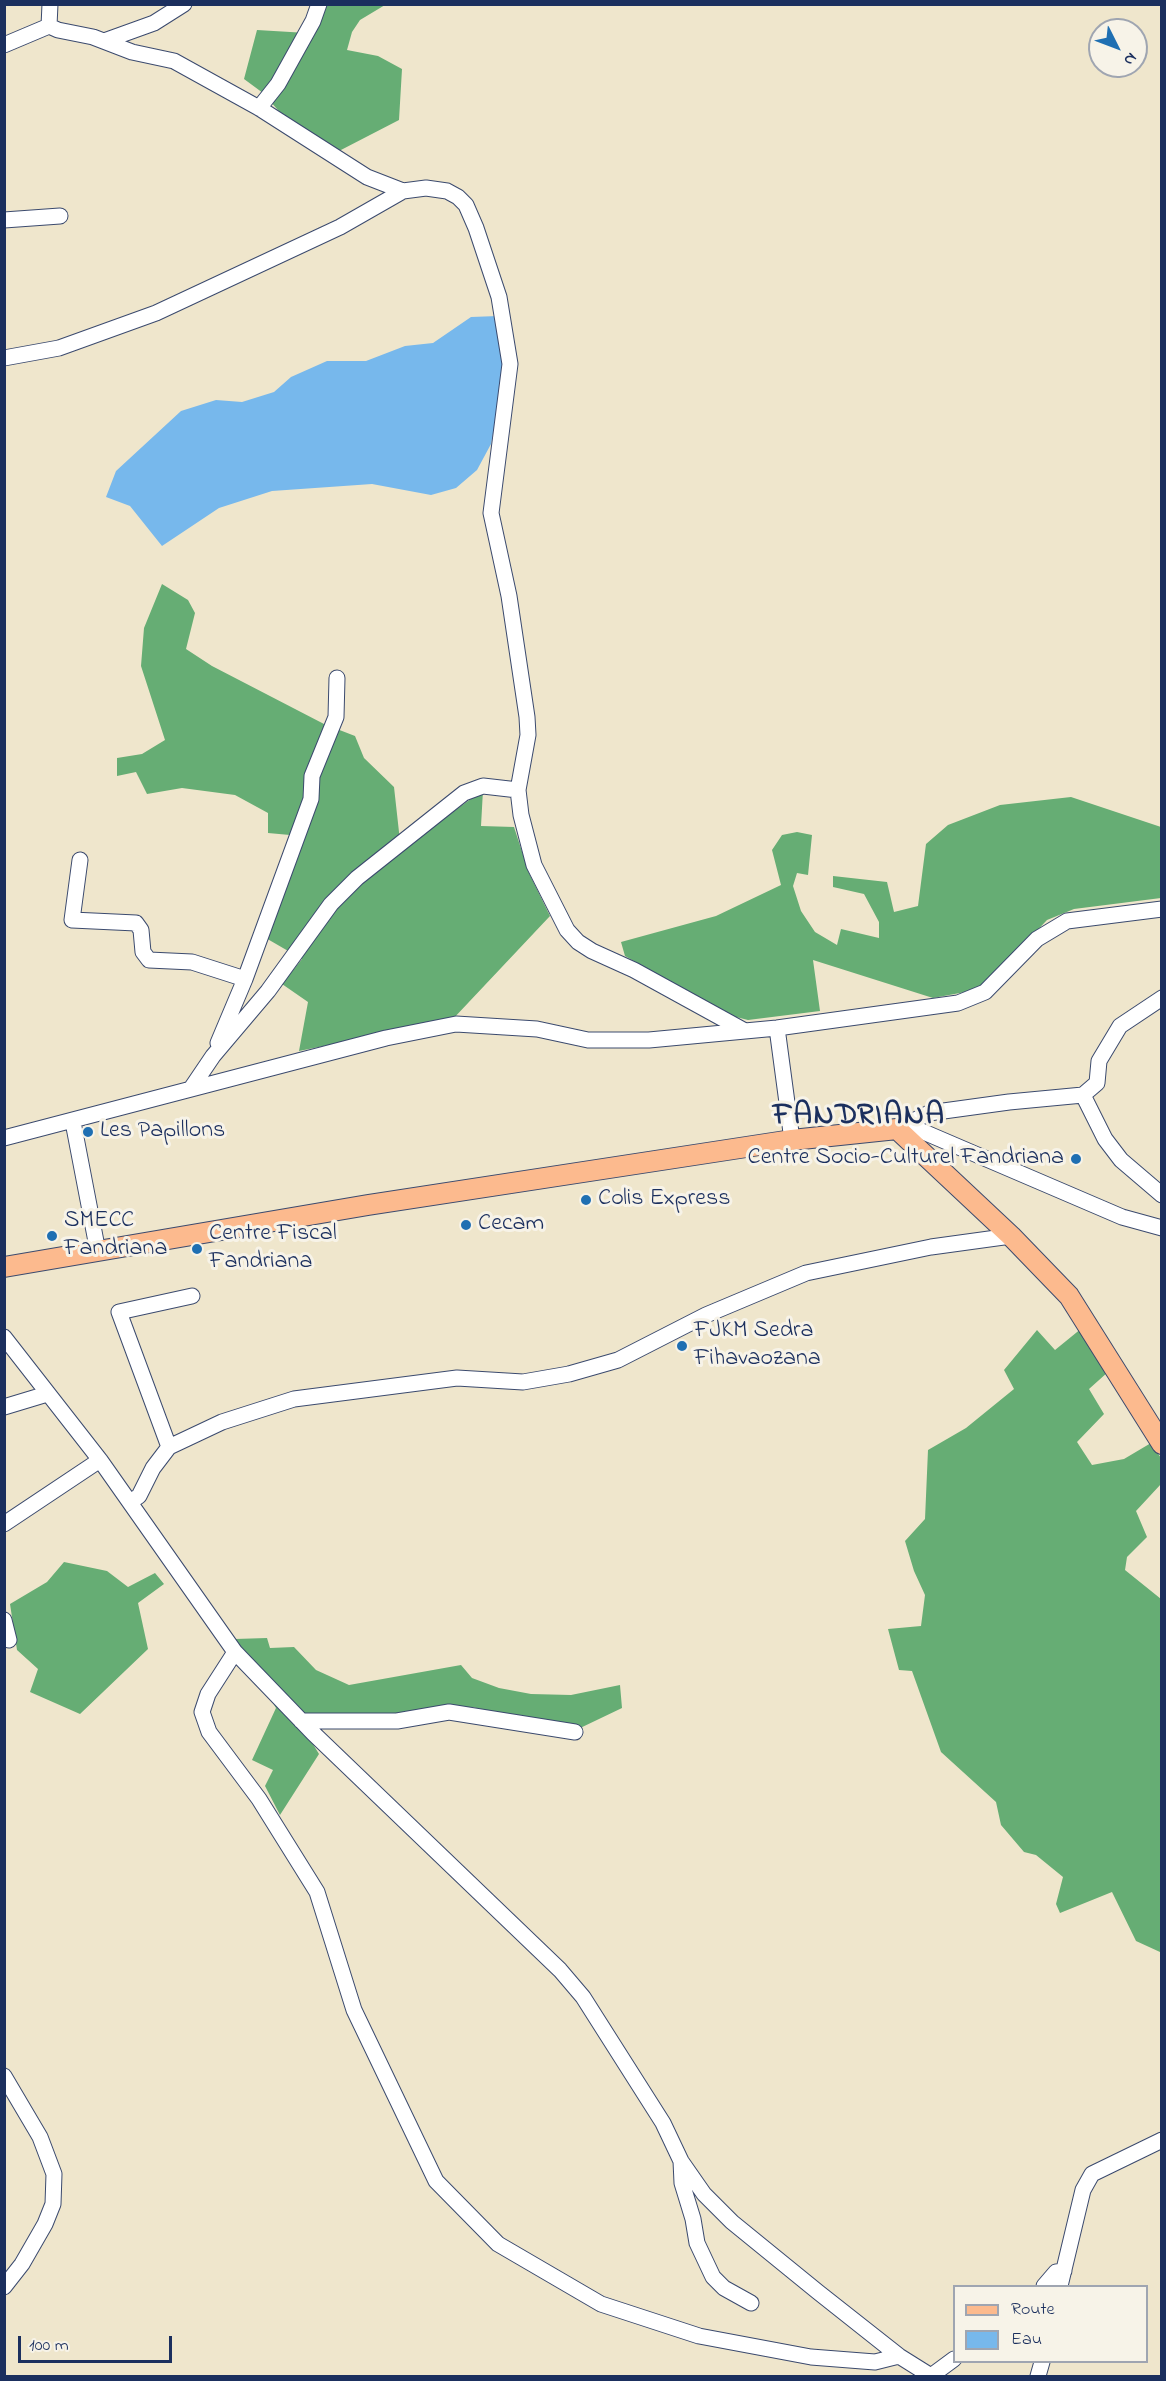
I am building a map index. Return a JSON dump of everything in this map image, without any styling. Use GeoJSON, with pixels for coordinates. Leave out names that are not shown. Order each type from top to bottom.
{"type":"FeatureCollection","features":[{"type":"Feature","properties":{"kind":"main road"},"geometry":{"type":"LineString","coordinates":[[4,1267],[380,1203],[792,1140],[897,1129],[1011,1236],[1069,1296],[1161,1444]]}},
{"type":"Feature","properties":{"kind":"street"},"geometry":{"type":"LineString","coordinates":[[49,26],[50,4]]}},
{"type":"Feature","properties":{"kind":"street"},"geometry":{"type":"LineString","coordinates":[[104,40],[154,23],[184,4]]}},
{"type":"Feature","properties":{"kind":"street"},"geometry":{"type":"LineString","coordinates":[[259,108],[278,84],[313,21],[319,4]]}},
{"type":"Feature","properties":{"kind":"street"},"geometry":{"type":"LineString","coordinates":[[4,45],[49,26],[174,61],[259,108],[277,122],[367,177],[403,191]]}},
{"type":"Feature","properties":{"kind":"street"},"geometry":{"type":"LineString","coordinates":[[277,122],[274,103],[278,84]]}},
{"type":"Feature","properties":{"kind":"street"},"geometry":{"type":"LineString","coordinates":[[4,358],[59,348],[156,313],[339,227],[403,191],[426,188],[447,191],[466,205],[476,228],[505,321],[510,364],[491,513],[509,596],[527,717],[528,735],[518,790],[521,815],[534,865],[567,930],[592,951],[634,970],[744,1031]]}},
{"type":"Feature","properties":{"kind":"street"},"geometry":{"type":"LineString","coordinates":[[4,220],[60,216]]}},
{"type":"Feature","properties":{"kind":"street"},"geometry":{"type":"LineString","coordinates":[[213,1056],[245,979],[311,799],[312,776],[336,717],[337,678]]}},
{"type":"Feature","properties":{"kind":"street"},"geometry":{"type":"LineString","coordinates":[[192,1087],[213,1056],[268,991],[331,904],[357,878],[464,793],[483,786],[518,790]]}},
{"type":"Feature","properties":{"kind":"street"},"geometry":{"type":"LineString","coordinates":[[80,860],[72,920],[136,923],[141,930],[143,952],[149,960],[192,962],[245,979]]}},
{"type":"Feature","properties":{"kind":"street"},"geometry":{"type":"LineString","coordinates":[[4,1138],[73,1122],[192,1087],[386,1038],[456,1024],[537,1029],[588,1040],[649,1040],[777,1028],[958,1003],[985,992],[1037,939],[1066,921],[1161,909]]}},
{"type":"Feature","properties":{"kind":"street"},"geometry":{"type":"LineString","coordinates":[[897,1129],[930,1113],[1083,1095],[1097,1083],[1099,1061],[1120,1026],[1161,998]]}},
{"type":"Feature","properties":{"kind":"street"},"geometry":{"type":"LineString","coordinates":[[777,1028],[792,1140]]}},
{"type":"Feature","properties":{"kind":"street"},"geometry":{"type":"LineString","coordinates":[[1083,1095],[1105,1139],[1121,1160],[1161,1195]]}},
{"type":"Feature","properties":{"kind":"street"},"geometry":{"type":"LineString","coordinates":[[73,1122],[98,1252]]}},
{"type":"Feature","properties":{"kind":"street"},"geometry":{"type":"LineString","coordinates":[[897,1129],[919,1130],[1122,1217],[1161,1228]]}},
{"type":"Feature","properties":{"kind":"street"},"geometry":{"type":"LineString","coordinates":[[130,1503],[140,1496],[153,1468],[169,1447],[222,1422],[294,1399],[458,1377],[523,1382],[569,1374],[618,1360],[706,1316],[806,1273],[931,1247],[1011,1236]]}},
{"type":"Feature","properties":{"kind":"street"},"geometry":{"type":"LineString","coordinates":[[169,1447],[119,1312],[192,1296]]}},
{"type":"Feature","properties":{"kind":"street"},"geometry":{"type":"LineString","coordinates":[[4,1338],[100,1460],[235,1652],[301,1721],[561,1970],[583,1997],[663,2123],[681,2161],[704,2194],[732,2222],[899,2356],[931,2376],[953,2361]]}},
{"type":"Feature","properties":{"kind":"street"},"geometry":{"type":"LineString","coordinates":[[4,1407],[47,1394]]}},
{"type":"Feature","properties":{"kind":"street"},"geometry":{"type":"LineString","coordinates":[[4,1524],[100,1460]]}},
{"type":"Feature","properties":{"kind":"street"},"geometry":{"type":"LineString","coordinates":[[4,1620],[9,1640]]}},
{"type":"Feature","properties":{"kind":"street"},"geometry":{"type":"LineString","coordinates":[[235,1652],[208,1694],[202,1712],[209,1732],[260,1799],[317,1892],[354,2010],[436,2181],[498,2244],[601,2304],[699,2336],[811,2357],[874,2362],[899,2356]]}},
{"type":"Feature","properties":{"kind":"street"},"geometry":{"type":"LineString","coordinates":[[301,1721],[398,1721],[449,1712],[575,1732]]}},
{"type":"Feature","properties":{"kind":"street"},"geometry":{"type":"LineString","coordinates":[[4,2076],[40,2137],[54,2174],[53,2204],[45,2224],[22,2264],[4,2287]]}},
{"type":"Feature","properties":{"kind":"street"},"geometry":{"type":"LineString","coordinates":[[1060,2285],[1083,2190],[1092,2174],[1161,2140]]}},
{"type":"Feature","properties":{"kind":"street"},"geometry":{"type":"LineString","coordinates":[[681,2161],[682,2183],[693,2219],[697,2243],[713,2277],[724,2288],[751,2303]]}},
{"type":"Feature","properties":{"kind":"street"},"geometry":{"type":"LineString","coordinates":[[1045,2285],[1056,2272],[1064,2271]]}},
{"type":"Feature","properties":{"kind":"green space"},"geometry":{"type":"Polygon","coordinates":[[[323,5],[385,5],[360,20],[352,32],[347,50],[378,56],[402,69],[399,120],[339,151],[284,117],[263,93],[244,79],[257,30],[307,33],[323,5]]]}},
{"type":"Feature","properties":{"kind":"green space"},"geometry":{"type":"Polygon","coordinates":[[[162,584],[188,600],[195,613],[186,649],[212,666],[324,724],[355,736],[364,758],[394,787],[401,850],[483,790],[481,826],[514,827],[529,873],[550,916],[452,1020],[299,1051],[308,1002],[282,984],[302,959],[264,937],[301,836],[268,833],[268,813],[235,795],[182,788],[147,794],[136,772],[117,776],[117,758],[142,754],[165,740],[141,666],[144,628],[162,584]]]}},
{"type":"Feature","properties":{"kind":"green space"},"geometry":{"type":"Polygon","coordinates":[[[1071,797],[1161,827],[1161,898],[1074,909],[1047,920],[991,979],[976,990],[933,998],[813,960],[820,1011],[748,1020],[728,1015],[625,956],[621,942],[716,916],[781,885],[772,850],[782,835],[797,832],[812,835],[808,875],[797,873],[793,886],[801,911],[815,932],[837,945],[841,929],[879,938],[879,922],[864,894],[833,887],[833,876],[887,882],[894,912],[918,906],[926,844],[948,825],[1000,805],[1071,797]]]}},
{"type":"Feature","properties":{"kind":"green space"},"geometry":{"type":"Polygon","coordinates":[[[1082,1328],[1108,1372],[1089,1389],[1104,1414],[1077,1442],[1092,1465],[1124,1459],[1151,1443],[1161,1458],[1161,1484],[1136,1511],[1147,1537],[1127,1557],[1125,1570],[1161,1599],[1160,1952],[1136,1941],[1112,1892],[1060,1913],[1056,1904],[1063,1877],[1036,1855],[1024,1852],[1001,1825],[996,1802],[941,1752],[912,1671],[899,1670],[888,1629],[921,1626],[925,1595],[914,1571],[905,1541],[925,1519],[928,1450],[966,1428],[1014,1389],[1004,1370],[1037,1330],[1055,1350],[1082,1328]]]}},
{"type":"Feature","properties":{"kind":"green space"},"geometry":{"type":"Polygon","coordinates":[[[64,1562],[107,1571],[128,1587],[155,1573],[164,1584],[138,1603],[148,1649],[80,1714],[30,1692],[38,1669],[17,1650],[10,1604],[47,1582],[64,1562]]]}},
{"type":"Feature","properties":{"kind":"green space"},"geometry":{"type":"Polygon","coordinates":[[[267,1638],[270,1648],[294,1647],[316,1670],[349,1685],[461,1665],[472,1678],[499,1688],[531,1694],[571,1695],[620,1685],[622,1708],[576,1730],[472,1707],[413,1720],[300,1723],[319,1754],[280,1815],[265,1786],[273,1770],[252,1760],[276,1708],[235,1639],[267,1638]]]}},
{"type":"Feature","properties":{"kind":"water"},"geometry":{"type":"Polygon","coordinates":[[[498,316],[503,356],[501,392],[491,444],[477,470],[456,488],[431,495],[372,484],[272,491],[219,508],[162,546],[130,506],[106,497],[116,471],[181,411],[216,400],[242,402],[274,392],[291,377],[327,361],[366,361],[405,346],[433,343],[471,317],[498,316]]]}},
{"type":"Feature","properties":{"kind":"place","name":"Les Papillons"},"geometry":{"type":"Point","coordinates":[88,1132]}},
{"type":"Feature","properties":{"kind":"place","name":"Centre Socio-Culturel Fandriana"},"geometry":{"type":"Point","coordinates":[1076,1159]}},
{"type":"Feature","properties":{"kind":"place","name":"Colis Express"},"geometry":{"type":"Point","coordinates":[586,1200]}},
{"type":"Feature","properties":{"kind":"place","name":"Cecam"},"geometry":{"type":"Point","coordinates":[466,1225]}},
{"type":"Feature","properties":{"kind":"place","name":"SMECC Fandriana"},"geometry":{"type":"Point","coordinates":[52,1236]}},
{"type":"Feature","properties":{"kind":"place","name":"Centre Fiscal Fandriana"},"geometry":{"type":"Point","coordinates":[197,1249]}},
{"type":"Feature","properties":{"kind":"place","name":"FJKM Sedra Fihavaozana"},"geometry":{"type":"Point","coordinates":[682,1346]}},
{"type":"Feature","properties":{"kind":"district","name":"FANDRIANA"},"geometry":{"type":"Point","coordinates":[859,1118]}}]}
